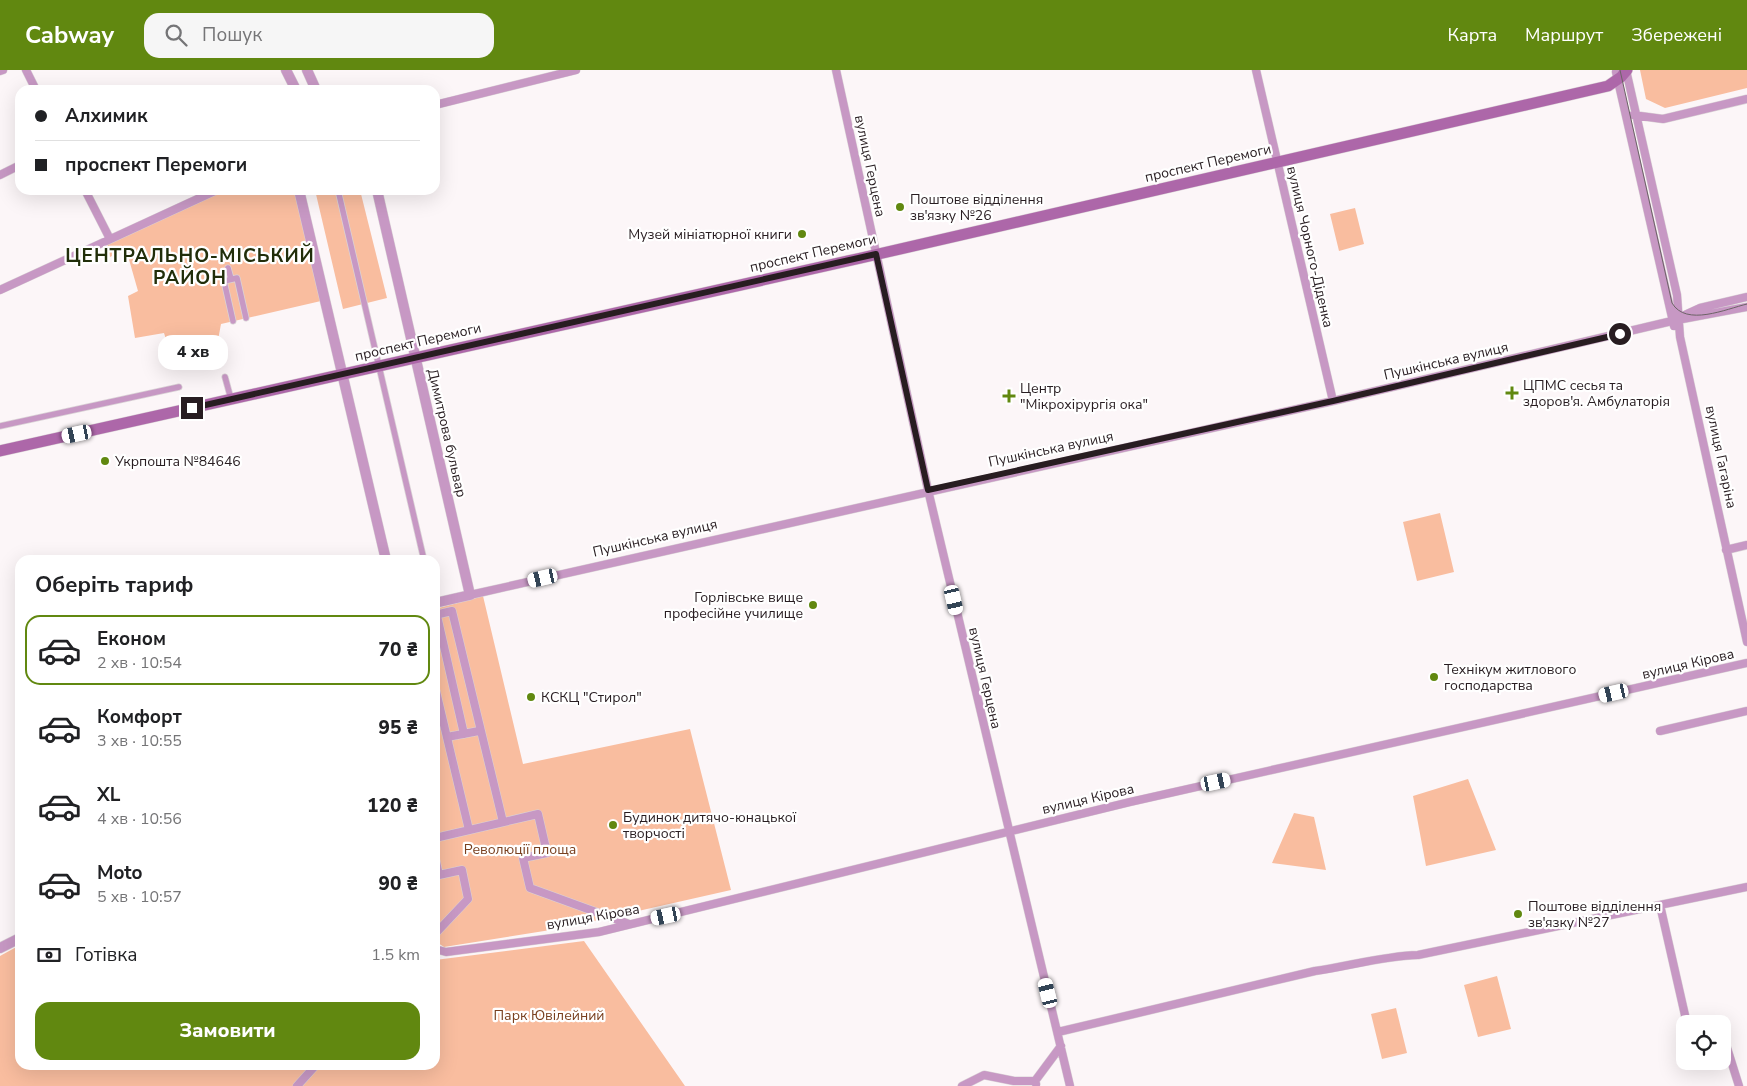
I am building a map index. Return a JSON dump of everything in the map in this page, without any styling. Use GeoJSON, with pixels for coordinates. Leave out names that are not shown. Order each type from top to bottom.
{"type":"FeatureCollection","features":[{"type":"Feature","properties":{"kind":"main road","name":"проспект Перемоги"},"geometry":{"type":"LineString","coordinates":[[0,451],[1277,162],[1619,74]]}},
{"type":"Feature","properties":{"kind":"street"},"geometry":{"type":"LineString","coordinates":[[26,70],[34,85]]}},
{"type":"Feature","properties":{"kind":"street"},"geometry":{"type":"LineString","coordinates":[[286,70],[294,85]]}},
{"type":"Feature","properties":{"kind":"street"},"geometry":{"type":"LineString","coordinates":[[307,70],[314,85]]}},
{"type":"Feature","properties":{"kind":"street"},"geometry":{"type":"LineString","coordinates":[[440,105],[558,72],[576,70]]}},
{"type":"Feature","properties":{"kind":"street","name":"вулиця Герцена"},"geometry":{"type":"LineString","coordinates":[[836,70],[928,490],[1070,1086]]}},
{"type":"Feature","properties":{"kind":"street","name":"вулиця Чорного-Діденка"},"geometry":{"type":"LineString","coordinates":[[1256,70],[1333,401]]}},
{"type":"Feature","properties":{"kind":"street","name":"вулиця Гагаріна"},"geometry":{"type":"LineString","coordinates":[[1619,74],[1626,114],[1677,320],[1747,642]]}},
{"type":"Feature","properties":{"kind":"street","name":"вулиця Гагаріна"},"geometry":{"type":"LineString","coordinates":[[1619,74],[1636,116],[1678,296],[1677,320]]}},
{"type":"Feature","properties":{"kind":"street"},"geometry":{"type":"LineString","coordinates":[[1626,114],[1663,119],[1747,100]]}},
{"type":"Feature","properties":{"kind":"street"},"geometry":{"type":"LineString","coordinates":[[0,175],[15,168]]}},
{"type":"Feature","properties":{"kind":"street"},"geometry":{"type":"LineString","coordinates":[[88,195],[110,239]]}},
{"type":"Feature","properties":{"kind":"street"},"geometry":{"type":"LineString","coordinates":[[0,290],[206,195]]}},
{"type":"Feature","properties":{"kind":"street"},"geometry":{"type":"LineString","coordinates":[[300,195],[385,555]]}},
{"type":"Feature","properties":{"kind":"street"},"geometry":{"type":"LineString","coordinates":[[339,195],[423,555]]}},
{"type":"Feature","properties":{"kind":"street","name":"Димитрова бульвар"},"geometry":{"type":"LineString","coordinates":[[378,195],[470,594]]}},
{"type":"Feature","properties":{"kind":"street"},"geometry":{"type":"LineString","coordinates":[[228,268],[231,280]]}},
{"type":"Feature","properties":{"kind":"street"},"geometry":{"type":"LineString","coordinates":[[233,321],[224,281],[236,278],[246,318]]}},
{"type":"Feature","properties":{"kind":"street"},"geometry":{"type":"LineString","coordinates":[[1678,296],[1683,303],[1700,308]]}},
{"type":"Feature","properties":{"kind":"street","name":"Пушкінська вулиця"},"geometry":{"type":"LineString","coordinates":[[1677,320],[1700,308],[1747,297]]}},
{"type":"Feature","properties":{"kind":"street","name":"Пушкінська вулиця"},"geometry":{"type":"LineString","coordinates":[[440,602],[928,490],[1333,401],[1677,320],[1747,308]]}},
{"type":"Feature","properties":{"kind":"street"},"geometry":{"type":"LineString","coordinates":[[225,377],[231,399]]}},
{"type":"Feature","properties":{"kind":"street"},"geometry":{"type":"LineString","coordinates":[[0,426],[179,387]]}},
{"type":"Feature","properties":{"kind":"street"},"geometry":{"type":"LineString","coordinates":[[1726,550],[1747,545]]}},
{"type":"Feature","properties":{"kind":"street"},"geometry":{"type":"LineString","coordinates":[[440,612],[452,611],[502,822]]}},
{"type":"Feature","properties":{"kind":"street"},"geometry":{"type":"LineString","coordinates":[[440,629],[464,734]]}},
{"type":"Feature","properties":{"kind":"street","name":"вулиця Кірова"},"geometry":{"type":"LineString","coordinates":[[440,950],[446,952],[599,932],[1008,831],[1747,663]]}},
{"type":"Feature","properties":{"kind":"street"},"geometry":{"type":"LineString","coordinates":[[440,707],[469,830]]}},
{"type":"Feature","properties":{"kind":"street"},"geometry":{"type":"LineString","coordinates":[[1660,731],[1747,711]]}},
{"type":"Feature","properties":{"kind":"street"},"geometry":{"type":"LineString","coordinates":[[447,737],[479,731]]}},
{"type":"Feature","properties":{"kind":"street"},"geometry":{"type":"LineString","coordinates":[[440,837],[538,814],[547,853],[523,858],[530,888],[628,924]]}},
{"type":"Feature","properties":{"kind":"street"},"geometry":{"type":"LineString","coordinates":[[440,875],[462,870],[468,899],[440,929]]}},
{"type":"Feature","properties":{"kind":"street"},"geometry":{"type":"LineString","coordinates":[[1058,1032],[1315,971],[1350,966],[1391,956],[1418,955],[1747,886]]}},
{"type":"Feature","properties":{"kind":"street"},"geometry":{"type":"LineString","coordinates":[[1660,905],[1685,1015]]}},
{"type":"Feature","properties":{"kind":"street"},"geometry":{"type":"LineString","coordinates":[[0,948],[15,940]]}},
{"type":"Feature","properties":{"kind":"street"},"geometry":{"type":"LineString","coordinates":[[962,1086],[984,1075],[1036,1084],[1061,1046]]}},
{"type":"Feature","properties":{"kind":"street"},"geometry":{"type":"LineString","coordinates":[[1731,1061],[1739,1086]]}},
{"type":"Feature","properties":{"kind":"street"},"geometry":{"type":"LineString","coordinates":[[297,1086],[311,1070]]}},
{"type":"Feature","properties":{"kind":"green space"},"geometry":{"type":"Polygon","coordinates":[[[1640,70],[1747,70],[1747,88],[1665,108],[1646,99],[1640,70]]]}},
{"type":"Feature","properties":{"kind":"green space"},"geometry":{"type":"Polygon","coordinates":[[[201,195],[297,195],[321,301],[221,324],[215,356],[174,365],[164,333],[135,338],[128,296],[138,291],[126,249],[110,257],[106,239],[201,195]]]}},
{"type":"Feature","properties":{"kind":"green space"},"geometry":{"type":"Polygon","coordinates":[[[316,195],[361,195],[387,298],[343,309],[316,195]]]}},
{"type":"Feature","properties":{"kind":"green space"},"geometry":{"type":"Polygon","coordinates":[[[1355,208],[1364,244],[1339,251],[1330,214],[1355,208]]]}},
{"type":"Feature","properties":{"kind":"green space"},"geometry":{"type":"Polygon","coordinates":[[[1440,513],[1454,572],[1417,581],[1403,522],[1440,513]]]}},
{"type":"Feature","properties":{"kind":"green space","name":"Революції площа"},"geometry":{"type":"Polygon","coordinates":[[[483,596],[523,764],[690,729],[731,890],[563,928],[444,947],[440,944],[440,608],[483,596]]]}},
{"type":"Feature","properties":{"kind":"green space"},"geometry":{"type":"Polygon","coordinates":[[[1468,779],[1496,850],[1426,866],[1413,796],[1468,779]]]}},
{"type":"Feature","properties":{"kind":"green space"},"geometry":{"type":"Polygon","coordinates":[[[1294,813],[1314,817],[1326,870],[1272,863],[1294,813]]]}},
{"type":"Feature","properties":{"kind":"green space","name":"Парк Ювілейний"},"geometry":{"type":"Polygon","coordinates":[[[584,941],[685,1086],[0,1086],[0,956],[15,948],[15,1070],[440,1070],[440,959],[584,941]]]}},
{"type":"Feature","properties":{"kind":"green space"},"geometry":{"type":"Polygon","coordinates":[[[1497,976],[1511,1029],[1478,1037],[1464,985],[1497,976]]]}},
{"type":"Feature","properties":{"kind":"green space"},"geometry":{"type":"Polygon","coordinates":[[[1396,1008],[1407,1053],[1382,1059],[1371,1014],[1396,1008]]]}},
{"type":"Feature","properties":{"kind":"tram line"},"geometry":{"type":"LineString","coordinates":[[1620,70],[1672,303],[1678,310],[1696,315],[1718,312],[1747,304]]}},
{"type":"Feature","properties":{"kind":"place","name":"Поштове відділення зв'язку №26"},"geometry":{"type":"Point","coordinates":[900,207]}},
{"type":"Feature","properties":{"kind":"place","name":"Музей мініатюрної книги"},"geometry":{"type":"Point","coordinates":[802,234]}},
{"type":"Feature","properties":{"kind":"place","name":"ЦПМС сесья та здоров'я. Амбулаторія"},"geometry":{"type":"Point","coordinates":[1512,393]}},
{"type":"Feature","properties":{"kind":"place","name":"Центр \"Мікрохірургія ока\""},"geometry":{"type":"Point","coordinates":[1009,396]}},
{"type":"Feature","properties":{"kind":"place","name":"Укрпошта №84646"},"geometry":{"type":"Point","coordinates":[105,461]}},
{"type":"Feature","properties":{"kind":"place","name":"Горлівське вище професійне училище"},"geometry":{"type":"Point","coordinates":[813,605]}},
{"type":"Feature","properties":{"kind":"place","name":"Технікум житлового господарства"},"geometry":{"type":"Point","coordinates":[1434,677]}},
{"type":"Feature","properties":{"kind":"place","name":"КСКЦ \"Стирол\""},"geometry":{"type":"Point","coordinates":[531,697]}},
{"type":"Feature","properties":{"kind":"place","name":"Будинок дитячо-юнацької творчості"},"geometry":{"type":"Point","coordinates":[613,825]}},
{"type":"Feature","properties":{"kind":"place","name":"Поштове відділення зв'язку №27"},"geometry":{"type":"Point","coordinates":[1518,914]}},
{"type":"Feature","properties":{"kind":"district","name":"ЦЕНТРАЛЬНО-МІСЬКИЙ РАЙОН"},"geometry":{"type":"Point","coordinates":[190,267]}},
{"type":"Feature","properties":{"kind":"route"},"geometry":{"type":"LineString","coordinates":[[192,408],[876,254],[928,490],[1333,401],[1620,334]]}}]}
